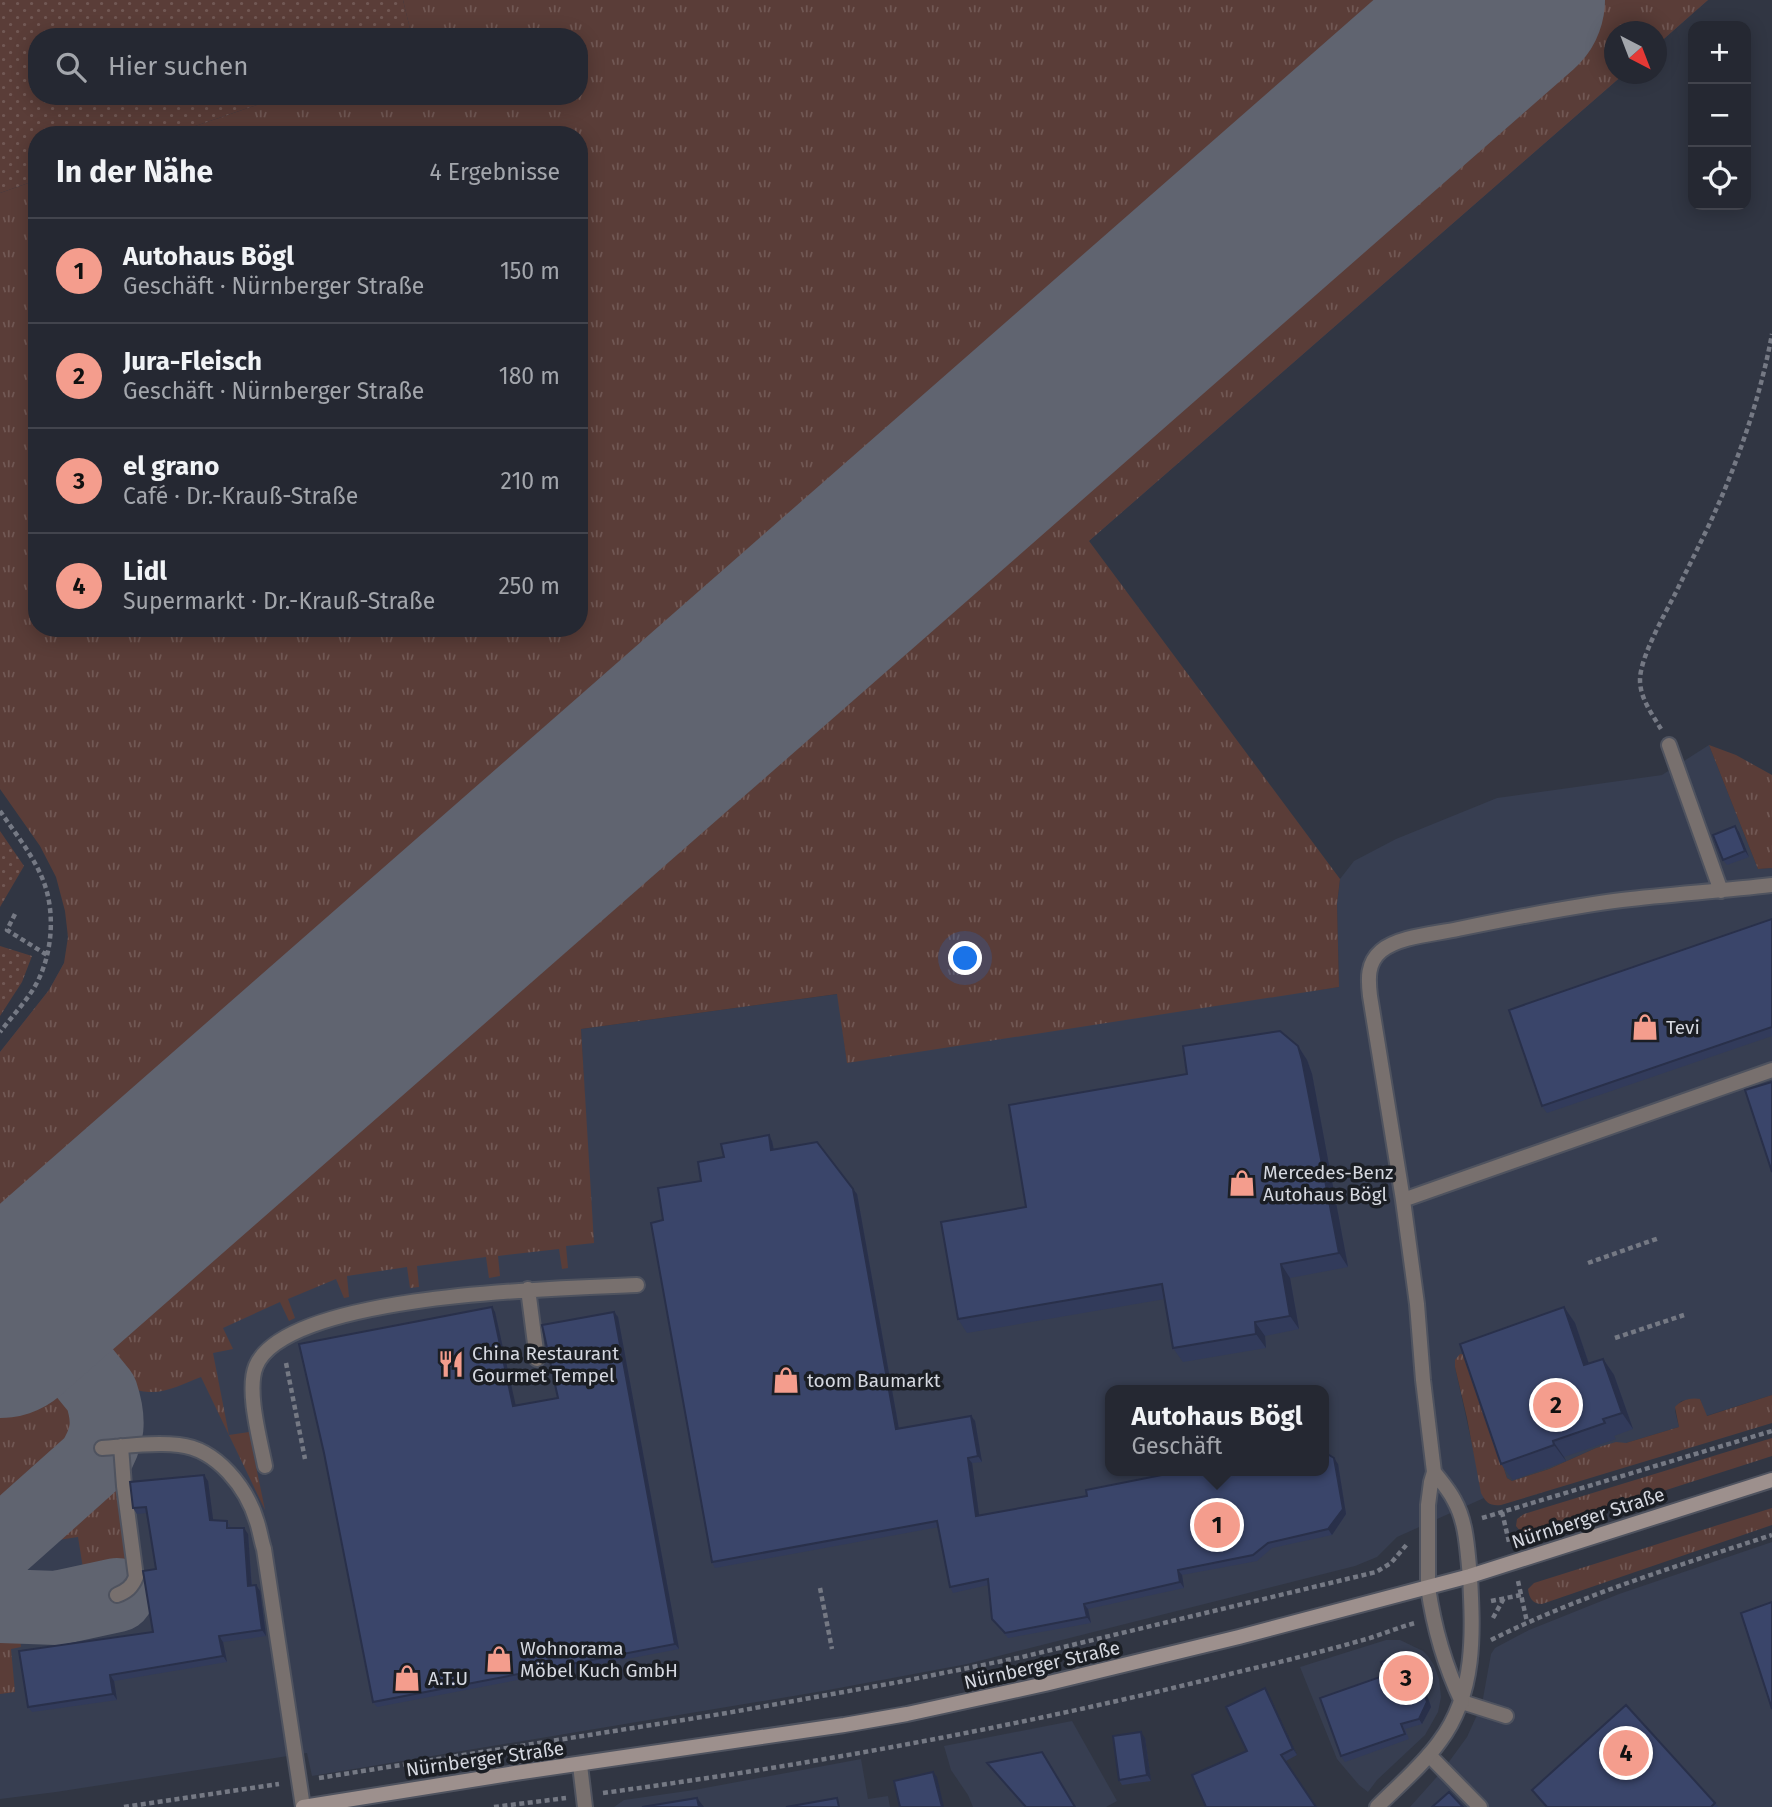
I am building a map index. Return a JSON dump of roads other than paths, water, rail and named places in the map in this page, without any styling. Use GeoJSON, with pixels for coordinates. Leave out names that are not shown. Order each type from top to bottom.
{"type":"FeatureCollection","features":[{"type":"Feature","properties":{"kind":"main road","name":"Nürnberger Straße"},"geometry":{"type":"LineString","coordinates":[[303,1807],[844,1725],[965,1702],[1214,1644],[1470,1576],[1772,1480]]}},
{"type":"Feature","properties":{"kind":"street"},"geometry":{"type":"LineString","coordinates":[[1669,745],[1721,891]]}},
{"type":"Feature","properties":{"kind":"street"},"geometry":{"type":"LineString","coordinates":[[1506,1716],[1462,1702],[1436,1632],[1428,1587],[1429,1505],[1434,1472],[1417,1304],[1369,987],[1370,968],[1382,951],[1406,940],[1505,919],[1621,900],[1772,885]]}},
{"type":"Feature","properties":{"kind":"street"},"geometry":{"type":"LineString","coordinates":[[1403,1199],[1772,1070]]}},
{"type":"Feature","properties":{"kind":"street"},"geometry":{"type":"LineString","coordinates":[[265,1466],[252,1383],[256,1365],[270,1346],[282,1338],[336,1316],[410,1301],[528,1289],[637,1284]]}},
{"type":"Feature","properties":{"kind":"street"},"geometry":{"type":"LineString","coordinates":[[528,1289],[537,1359]]}},
{"type":"Feature","properties":{"kind":"street"},"geometry":{"type":"LineString","coordinates":[[103,1448],[180,1445],[198,1449],[232,1476],[243,1493],[257,1520],[264,1549],[303,1807]]}},
{"type":"Feature","properties":{"kind":"street"},"geometry":{"type":"LineString","coordinates":[[117,1595],[127,1591],[136,1577],[121,1446]]}},
{"type":"Feature","properties":{"kind":"street"},"geometry":{"type":"LineString","coordinates":[[1377,1807],[1429,1755],[1448,1730],[1462,1702],[1468,1677],[1472,1607],[1465,1533],[1454,1500],[1434,1472]]}},
{"type":"Feature","properties":{"kind":"street"},"geometry":{"type":"LineString","coordinates":[[1429,1755],[1479,1807]]}},
{"type":"Feature","properties":{"kind":"street"},"geometry":{"type":"LineString","coordinates":[[579,1765],[584,1802]]}},
{"type":"Feature","properties":{"kind":"place","name":"Tevi"},"geometry":{"type":"Point","coordinates":[1645,1027]}},
{"type":"Feature","properties":{"kind":"place","name":"Mercedes-Benz Autohaus Bögl"},"geometry":{"type":"Point","coordinates":[1242,1183]}},
{"type":"Feature","properties":{"kind":"place","name":"China Restaurant Gourmet Tempel"},"geometry":{"type":"Point","coordinates":[451,1364]}},
{"type":"Feature","properties":{"kind":"place","name":"toom Baumarkt"},"geometry":{"type":"Point","coordinates":[786,1380]}},
{"type":"Feature","properties":{"kind":"place","name":"Jura-Fleisch"},"geometry":{"type":"Point","coordinates":[1556,1405]}},
{"type":"Feature","properties":{"kind":"place","name":"Autohaus Bögl"},"geometry":{"type":"Point","coordinates":[1217,1525]}},
{"type":"Feature","properties":{"kind":"place","name":"Wohnorama Möbel Kuch GmbH"},"geometry":{"type":"Point","coordinates":[499,1659]}},
{"type":"Feature","properties":{"kind":"place","name":"A.T.U"},"geometry":{"type":"Point","coordinates":[407,1678]}},
{"type":"Feature","properties":{"kind":"place","name":"el grano"},"geometry":{"type":"Point","coordinates":[1406,1678]}},
{"type":"Feature","properties":{"kind":"place","name":"Lidl"},"geometry":{"type":"Point","coordinates":[1626,1753]}}]}
